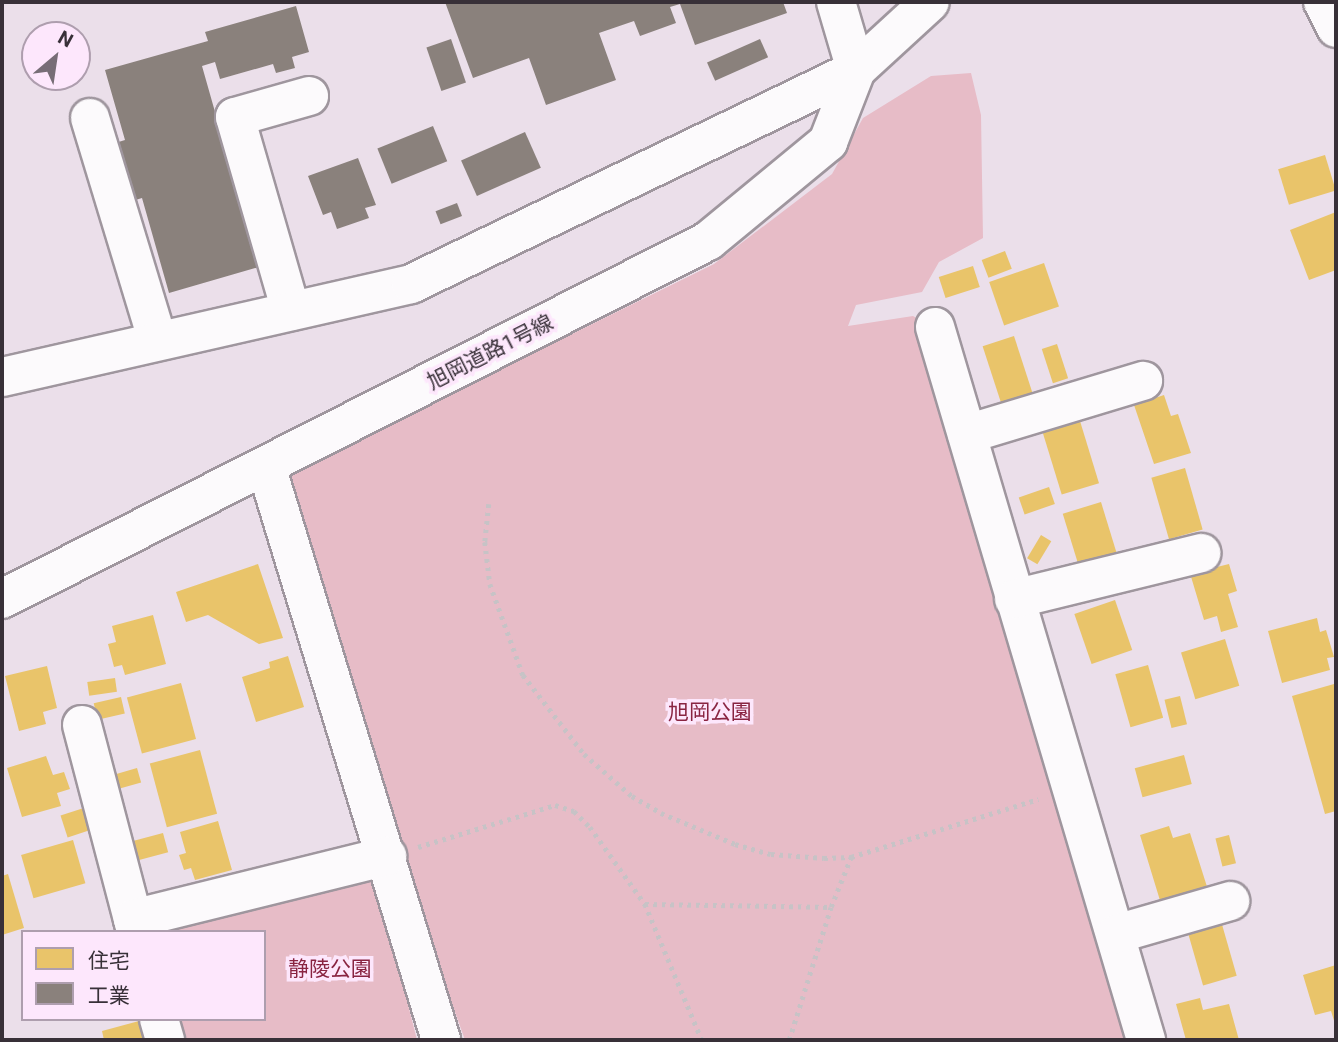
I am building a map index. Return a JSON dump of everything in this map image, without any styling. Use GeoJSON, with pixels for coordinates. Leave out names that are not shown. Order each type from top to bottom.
{"type":"FeatureCollection","features":[{"type":"Feature","properties":{"kind":"street"},"geometry":{"type":"LineString","coordinates":[[836,2],[856,70]]}},
{"type":"Feature","properties":{"kind":"street"},"geometry":{"type":"LineString","coordinates":[[2,377],[157,339],[411,284],[856,70],[930,2]]}},
{"type":"Feature","properties":{"kind":"street"},"geometry":{"type":"LineString","coordinates":[[1323,2],[1336,28]]}},
{"type":"Feature","properties":{"kind":"street","name":"旭岡道路1号線"},"geometry":{"type":"LineString","coordinates":[[2,599],[708,241],[828,142],[856,70]]}},
{"type":"Feature","properties":{"kind":"street"},"geometry":{"type":"LineString","coordinates":[[291,311],[235,117],[309,96]]}},
{"type":"Feature","properties":{"kind":"street"},"geometry":{"type":"LineString","coordinates":[[90,118],[157,339]]}},
{"type":"Feature","properties":{"kind":"street"},"geometry":{"type":"LineString","coordinates":[[935,327],[1146,1040]]}},
{"type":"Feature","properties":{"kind":"street"},"geometry":{"type":"LineString","coordinates":[[967,434],[1143,382]]}},
{"type":"Feature","properties":{"kind":"street"},"geometry":{"type":"LineString","coordinates":[[265,466],[387,856],[441,1040]]}},
{"type":"Feature","properties":{"kind":"street"},"geometry":{"type":"LineString","coordinates":[[1014,599],[1201,553]]}},
{"type":"Feature","properties":{"kind":"street"},"geometry":{"type":"LineString","coordinates":[[82,725],[135,925],[387,856]]}},
{"type":"Feature","properties":{"kind":"street"},"geometry":{"type":"LineString","coordinates":[[1116,934],[1230,901]]}},
{"type":"Feature","properties":{"kind":"street"},"geometry":{"type":"LineString","coordinates":[[160,1021],[165,1040]]}},
{"type":"Feature","properties":{"kind":"path"},"geometry":{"type":"LineString","coordinates":[[489,504],[485,542],[499,618],[537,699],[584,754],[632,796],[692,828],[771,854],[851,857],[1072,790]]}},
{"type":"Feature","properties":{"kind":"path"},"geometry":{"type":"LineString","coordinates":[[387,856],[555,805],[574,811],[590,827],[645,904],[702,1040]]}},
{"type":"Feature","properties":{"kind":"path"},"geometry":{"type":"LineString","coordinates":[[789,1040],[831,906],[851,857]]}},
{"type":"Feature","properties":{"kind":"path"},"geometry":{"type":"LineString","coordinates":[[645,904],[831,906]]}},
{"type":"Feature","properties":{"kind":"green space","name":"旭岡公園"},"geometry":{"type":"Polygon","coordinates":[[[971,73],[981,115],[983,238],[939,262],[922,292],[856,305],[848,326],[913,316],[942,332],[1148,1040],[465,1040],[398,853],[288,474],[714,264],[832,174],[863,118],[931,76],[971,73]]]}},
{"type":"Feature","properties":{"kind":"green space","name":"静陵公園"},"geometry":{"type":"Polygon","coordinates":[[[374,871],[417,1040],[181,1040],[176,1021],[266,1021],[266,930],[157,930],[374,871]]]}},
{"type":"Feature","properties":{"kind":"building: 住宅"},"geometry":{"type":"Polygon","coordinates":[[[1325,155],[1336,190],[1289,205],[1278,169],[1325,155]]]}},
{"type":"Feature","properties":{"kind":"building: 住宅"},"geometry":{"type":"Polygon","coordinates":[[[1336,212],[1336,270],[1309,280],[1290,230],[1336,212]]]}},
{"type":"Feature","properties":{"kind":"building: 住宅"},"geometry":{"type":"Polygon","coordinates":[[[1005,251],[1012,269],[988,278],[982,260],[1005,251]]]}},
{"type":"Feature","properties":{"kind":"building: 住宅"},"geometry":{"type":"Polygon","coordinates":[[[1044,263],[1059,306],[1004,325],[989,282],[1044,263]]]}},
{"type":"Feature","properties":{"kind":"building: 住宅"},"geometry":{"type":"Polygon","coordinates":[[[973,266],[980,287],[946,298],[939,277],[973,266]]]}},
{"type":"Feature","properties":{"kind":"building: 住宅"},"geometry":{"type":"Polygon","coordinates":[[[1014,336],[1035,401],[1004,411],[983,346],[1014,336]]]}},
{"type":"Feature","properties":{"kind":"building: 住宅"},"geometry":{"type":"Polygon","coordinates":[[[1057,344],[1068,378],[1053,383],[1042,349],[1057,344]]]}},
{"type":"Feature","properties":{"kind":"building: 住宅"},"geometry":{"type":"Polygon","coordinates":[[[1164,395],[1171,416],[1178,414],[1191,453],[1154,464],[1134,405],[1164,395]]]}},
{"type":"Feature","properties":{"kind":"building: 住宅"},"geometry":{"type":"Polygon","coordinates":[[[1080,421],[1099,483],[1062,495],[1043,432],[1080,421]]]}},
{"type":"Feature","properties":{"kind":"building: 住宅"},"geometry":{"type":"Polygon","coordinates":[[[1185,468],[1203,530],[1169,539],[1151,478],[1185,468]]]}},
{"type":"Feature","properties":{"kind":"building: 住宅"},"geometry":{"type":"Polygon","coordinates":[[[1049,487],[1055,504],[1025,514],[1019,497],[1049,487]]]}},
{"type":"Feature","properties":{"kind":"building: 住宅"},"geometry":{"type":"Polygon","coordinates":[[[1101,502],[1117,555],[1079,566],[1063,514],[1101,502]]]}},
{"type":"Feature","properties":{"kind":"building: 住宅"},"geometry":{"type":"Polygon","coordinates":[[[1041,535],[1051,541],[1037,564],[1027,558],[1041,535]]]}},
{"type":"Feature","properties":{"kind":"building: 住宅"},"geometry":{"type":"Polygon","coordinates":[[[258,564],[283,638],[259,644],[208,615],[186,622],[176,592],[258,564]]]}},
{"type":"Feature","properties":{"kind":"building: 住宅"},"geometry":{"type":"Polygon","coordinates":[[[1211,564],[1213,568],[1229,564],[1237,591],[1228,594],[1238,627],[1221,632],[1217,616],[1204,620],[1189,570],[1211,564]]]}},
{"type":"Feature","properties":{"kind":"building: 住宅"},"geometry":{"type":"Polygon","coordinates":[[[1115,600],[1132,650],[1092,664],[1074,614],[1115,600]]]}},
{"type":"Feature","properties":{"kind":"building: 住宅"},"geometry":{"type":"Polygon","coordinates":[[[153,615],[166,664],[125,675],[122,665],[114,667],[108,644],[116,642],[112,626],[153,615]]]}},
{"type":"Feature","properties":{"kind":"building: 住宅"},"geometry":{"type":"Polygon","coordinates":[[[1317,618],[1320,632],[1326,630],[1334,657],[1327,658],[1330,670],[1282,683],[1268,631],[1317,618]]]}},
{"type":"Feature","properties":{"kind":"building: 住宅"},"geometry":{"type":"Polygon","coordinates":[[[1225,639],[1239,686],[1195,699],[1181,652],[1225,639]]]}},
{"type":"Feature","properties":{"kind":"building: 住宅"},"geometry":{"type":"Polygon","coordinates":[[[288,656],[304,707],[256,722],[242,677],[270,668],[269,662],[288,656]]]}},
{"type":"Feature","properties":{"kind":"building: 住宅"},"geometry":{"type":"Polygon","coordinates":[[[1148,665],[1163,718],[1130,727],[1115,674],[1148,665]]]}},
{"type":"Feature","properties":{"kind":"building: 住宅"},"geometry":{"type":"Polygon","coordinates":[[[47,666],[57,708],[43,712],[46,724],[19,731],[5,676],[47,666]]]}},
{"type":"Feature","properties":{"kind":"building: 住宅"},"geometry":{"type":"Polygon","coordinates":[[[115,678],[117,692],[89,696],[87,682],[115,678]]]}},
{"type":"Feature","properties":{"kind":"building: 住宅"},"geometry":{"type":"Polygon","coordinates":[[[181,683],[196,739],[142,754],[127,697],[181,683]]]}},
{"type":"Feature","properties":{"kind":"building: 住宅"},"geometry":{"type":"Polygon","coordinates":[[[1334,684],[1336,811],[1325,814],[1292,696],[1334,684]]]}},
{"type":"Feature","properties":{"kind":"building: 住宅"},"geometry":{"type":"Polygon","coordinates":[[[1180,696],[1187,724],[1171,728],[1164,700],[1180,696]]]}},
{"type":"Feature","properties":{"kind":"building: 住宅"},"geometry":{"type":"Polygon","coordinates":[[[121,697],[125,714],[98,720],[94,703],[121,697]]]}},
{"type":"Feature","properties":{"kind":"building: 住宅"},"geometry":{"type":"Polygon","coordinates":[[[200,750],[217,814],[167,827],[150,763],[200,750]]]}},
{"type":"Feature","properties":{"kind":"building: 住宅"},"geometry":{"type":"Polygon","coordinates":[[[1184,755],[1192,784],[1143,797],[1135,768],[1184,755]]]}},
{"type":"Feature","properties":{"kind":"building: 住宅"},"geometry":{"type":"Polygon","coordinates":[[[46,756],[53,775],[64,772],[70,789],[57,793],[61,806],[22,817],[7,768],[46,756]]]}},
{"type":"Feature","properties":{"kind":"building: 住宅"},"geometry":{"type":"Polygon","coordinates":[[[137,768],[141,782],[117,789],[113,775],[137,768]]]}},
{"type":"Feature","properties":{"kind":"building: 住宅"},"geometry":{"type":"Polygon","coordinates":[[[90,806],[97,828],[68,837],[61,816],[90,806]]]}},
{"type":"Feature","properties":{"kind":"building: 住宅"},"geometry":{"type":"Polygon","coordinates":[[[218,821],[232,870],[195,880],[191,868],[184,870],[179,855],[186,853],[180,832],[218,821]]]}},
{"type":"Feature","properties":{"kind":"building: 住宅"},"geometry":{"type":"Polygon","coordinates":[[[1169,826],[1173,838],[1190,833],[1209,893],[1162,907],[1140,835],[1169,826]]]}},
{"type":"Feature","properties":{"kind":"building: 住宅"},"geometry":{"type":"Polygon","coordinates":[[[163,833],[168,852],[137,861],[132,841],[163,833]]]}},
{"type":"Feature","properties":{"kind":"building: 住宅"},"geometry":{"type":"Polygon","coordinates":[[[1229,835],[1236,863],[1222,867],[1215,838],[1229,835]]]}},
{"type":"Feature","properties":{"kind":"building: 住宅"},"geometry":{"type":"Polygon","coordinates":[[[73,840],[85,883],[33,898],[21,855],[73,840]]]}},
{"type":"Feature","properties":{"kind":"building: 住宅"},"geometry":{"type":"Polygon","coordinates":[[[8,874],[24,928],[2,935],[2,876],[8,874]]]}},
{"type":"Feature","properties":{"kind":"building: 住宅"},"geometry":{"type":"Polygon","coordinates":[[[1221,921],[1237,976],[1203,985],[1187,931],[1221,921]]]}},
{"type":"Feature","properties":{"kind":"building: 住宅"},"geometry":{"type":"Polygon","coordinates":[[[1336,965],[1336,1027],[1331,1011],[1315,1015],[1303,975],[1336,965]]]}},
{"type":"Feature","properties":{"kind":"building: 住宅"},"geometry":{"type":"Polygon","coordinates":[[[1200,998],[1203,1010],[1229,1004],[1239,1040],[1186,1040],[1176,1004],[1200,998]]]}},
{"type":"Feature","properties":{"kind":"building: 住宅"},"geometry":{"type":"Polygon","coordinates":[[[139,1021],[144,1040],[104,1040],[102,1031],[139,1021]]]}},
{"type":"Feature","properties":{"kind":"building: 工業"},"geometry":{"type":"Polygon","coordinates":[[[445,2],[783,2],[787,13],[695,45],[680,4],[670,7],[676,23],[640,36],[634,21],[599,33],[616,80],[546,105],[529,58],[473,78],[445,2]]]}},
{"type":"Feature","properties":{"kind":"building: 工業"},"geometry":{"type":"Polygon","coordinates":[[[296,6],[309,52],[292,57],[295,68],[276,73],[273,64],[220,79],[215,62],[202,66],[259,267],[169,293],[142,198],[129,202],[112,144],[125,140],[105,70],[208,41],[205,32],[296,6]]]}},
{"type":"Feature","properties":{"kind":"building: 工業"},"geometry":{"type":"Polygon","coordinates":[[[451,39],[466,82],[441,91],[426,47],[451,39]]]}},
{"type":"Feature","properties":{"kind":"building: 工業"},"geometry":{"type":"Polygon","coordinates":[[[760,39],[768,57],[715,81],[707,63],[760,39]]]}},
{"type":"Feature","properties":{"kind":"building: 工業"},"geometry":{"type":"Polygon","coordinates":[[[433,126],[447,161],[392,184],[377,148],[433,126]]]}},
{"type":"Feature","properties":{"kind":"building: 工業"},"geometry":{"type":"Polygon","coordinates":[[[525,132],[541,168],[477,196],[461,160],[525,132]]]}},
{"type":"Feature","properties":{"kind":"building: 工業"},"geometry":{"type":"Polygon","coordinates":[[[358,158],[376,205],[365,208],[369,218],[337,229],[331,212],[323,215],[308,176],[358,158]]]}},
{"type":"Feature","properties":{"kind":"building: 工業"},"geometry":{"type":"Polygon","coordinates":[[[457,203],[462,216],[441,224],[436,211],[457,203]]]}}]}
